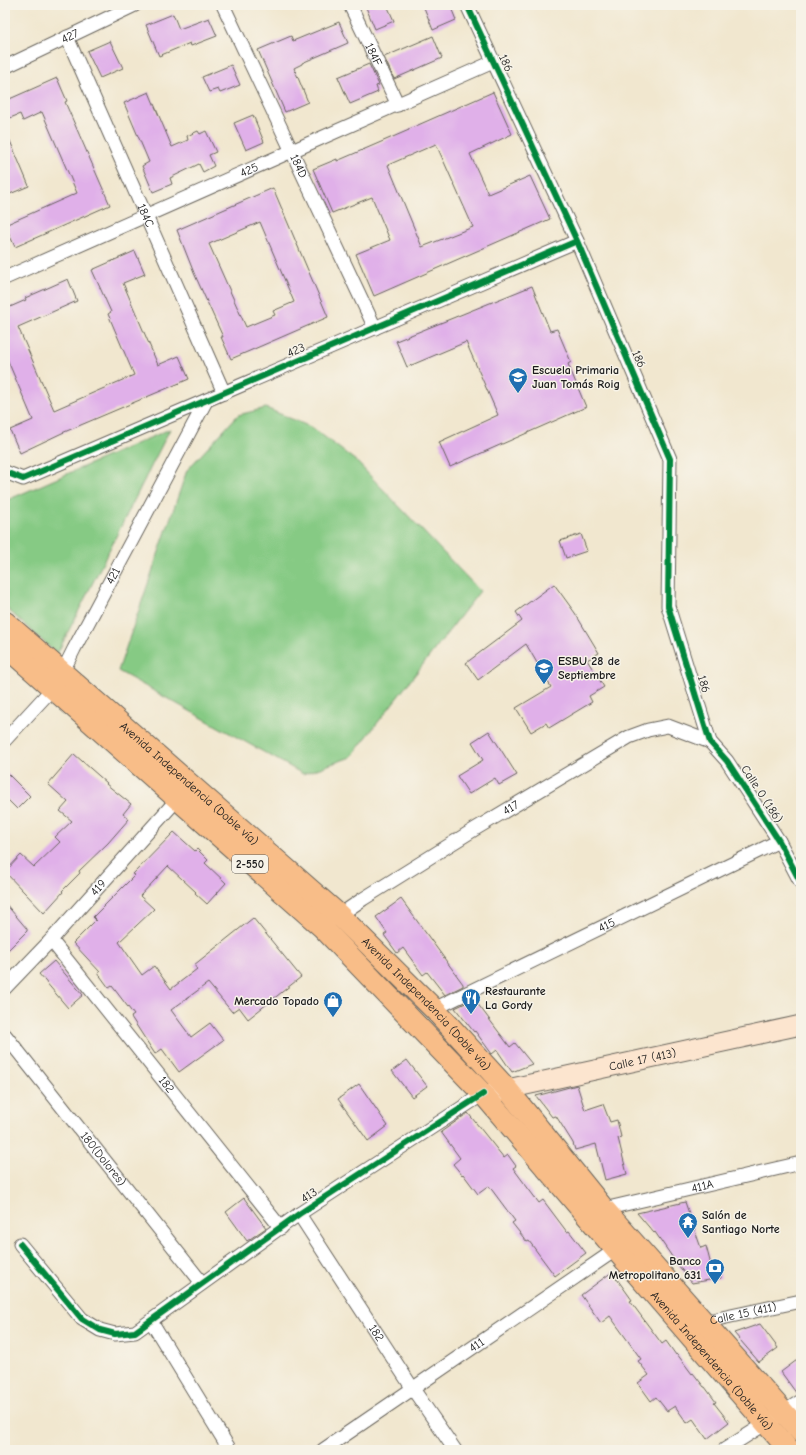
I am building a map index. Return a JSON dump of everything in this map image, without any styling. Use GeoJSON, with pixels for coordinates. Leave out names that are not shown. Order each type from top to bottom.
{"type":"FeatureCollection","features":[{"type":"Feature","properties":{"kind":"main road","name":"Avenida Independencia (Doble vía)"},"geometry":{"type":"LineString","coordinates":[[5,622],[57,681],[331,922],[434,1009],[507,1089],[604,1209],[623,1245]]}},
{"type":"Feature","properties":{"kind":"main road","name":"Avenida Independencia (Doble vía)"},"geometry":{"type":"LineString","coordinates":[[5,646],[57,681]]}},
{"type":"Feature","properties":{"kind":"main road","name":"Avenida Independencia (Doble vía)"},"geometry":{"type":"LineString","coordinates":[[331,922],[483,1094],[623,1245],[696,1328],[766,1423],[789,1450]]}},
{"type":"Feature","properties":{"kind":"main road","name":"Calle 17 (413)"},"geometry":{"type":"LineString","coordinates":[[483,1094],[801,1025]]}},
{"type":"Feature","properties":{"kind":"main road","name":"Avenida Independencia (Doble vía)"},"geometry":{"type":"LineString","coordinates":[[696,1328],[792,1406],[801,1432]]}},
{"type":"Feature","properties":{"kind":"street","name":"427"},"geometry":{"type":"LineString","coordinates":[[5,67],[135,5]]}},
{"type":"Feature","properties":{"kind":"street","name":"184D"},"geometry":{"type":"LineString","coordinates":[[223,5],[375,328]]}},
{"type":"Feature","properties":{"kind":"street","name":"184F"},"geometry":{"type":"LineString","coordinates":[[350,5],[398,105]]}},
{"type":"Feature","properties":{"kind":"street","name":"186"},"geometry":{"type":"LineString","coordinates":[[466,5],[577,241],[670,459],[668,606],[710,742]]}},
{"type":"Feature","properties":{"kind":"street","name":"184C"},"geometry":{"type":"LineString","coordinates":[[66,37],[224,393]]}},
{"type":"Feature","properties":{"kind":"street","name":"425"},"geometry":{"type":"LineString","coordinates":[[5,278],[494,62]]}},
{"type":"Feature","properties":{"kind":"street","name":"423"},"geometry":{"type":"LineString","coordinates":[[5,472],[23,479],[577,241]]}},
{"type":"Feature","properties":{"kind":"street","name":"421"},"geometry":{"type":"LineString","coordinates":[[5,740],[57,681],[206,401]]}},
{"type":"Feature","properties":{"kind":"street","name":"417"},"geometry":{"type":"LineString","coordinates":[[331,922],[469,834],[629,737],[648,730],[668,726],[710,742]]}},
{"type":"Feature","properties":{"kind":"street","name":"Calle 0 (186)"},"geometry":{"type":"LineString","coordinates":[[710,742],[727,761],[779,841],[801,883]]}},
{"type":"Feature","properties":{"kind":"street","name":"419"},"geometry":{"type":"LineString","coordinates":[[5,988],[51,940],[183,792]]}},
{"type":"Feature","properties":{"kind":"street","name":"415"},"geometry":{"type":"LineString","coordinates":[[434,1009],[779,841]]}},
{"type":"Feature","properties":{"kind":"street","name":"182"},"geometry":{"type":"LineString","coordinates":[[51,940],[281,1228]]}},
{"type":"Feature","properties":{"kind":"street","name":"180(Dolores)"},"geometry":{"type":"LineString","coordinates":[[5,1035],[202,1283]]}},
{"type":"Feature","properties":{"kind":"street","name":"413"},"geometry":{"type":"LineString","coordinates":[[20,1244],[82,1319],[100,1330],[115,1334],[135,1332],[299,1214],[483,1094]]}},
{"type":"Feature","properties":{"kind":"street","name":"411A"},"geometry":{"type":"LineString","coordinates":[[604,1209],[801,1162]]}},
{"type":"Feature","properties":{"kind":"street","name":"182"},"geometry":{"type":"LineString","coordinates":[[299,1214],[413,1389],[455,1450]]}},
{"type":"Feature","properties":{"kind":"street","name":"411"},"geometry":{"type":"LineString","coordinates":[[323,1450],[623,1245]]}},
{"type":"Feature","properties":{"kind":"street","name":"Calle 15 (411)"},"geometry":{"type":"LineString","coordinates":[[696,1328],[801,1301]]}},
{"type":"Feature","properties":{"kind":"street"},"geometry":{"type":"LineString","coordinates":[[151,1321],[230,1450]]}},
{"type":"Feature","properties":{"kind":"street"},"geometry":{"type":"LineString","coordinates":[[724,1450],[792,1406]]}},
{"type":"Feature","properties":{"kind":"green space"},"geometry":{"type":"Polygon","coordinates":[[[266,408],[313,428],[356,461],[480,591],[351,757],[303,774],[118,671],[187,470],[238,415],[266,408]]]}},
{"type":"Feature","properties":{"kind":"green space"},"geometry":{"type":"Polygon","coordinates":[[[170,429],[57,654],[5,607],[5,501],[170,429]]]}},
{"type":"Feature","properties":{"kind":"building"},"geometry":{"type":"Polygon","coordinates":[[[365,5],[387,5],[394,21],[375,29],[365,5]]]}},
{"type":"Feature","properties":{"kind":"building"},"geometry":{"type":"Polygon","coordinates":[[[423,5],[450,5],[456,20],[433,30],[423,5]]]}},
{"type":"Feature","properties":{"kind":"building"},"geometry":{"type":"Polygon","coordinates":[[[173,14],[179,29],[209,18],[217,36],[191,46],[190,43],[159,56],[146,25],[173,14]]]}},
{"type":"Feature","properties":{"kind":"building"},"geometry":{"type":"Polygon","coordinates":[[[339,22],[348,43],[294,68],[308,102],[285,112],[258,50],[291,36],[293,41],[339,22]]]}},
{"type":"Feature","properties":{"kind":"building"},"geometry":{"type":"Polygon","coordinates":[[[433,36],[442,58],[394,79],[384,57],[433,36]]]}},
{"type":"Feature","properties":{"kind":"building"},"geometry":{"type":"Polygon","coordinates":[[[110,41],[123,68],[100,78],[87,51],[110,41]]]}},
{"type":"Feature","properties":{"kind":"building"},"geometry":{"type":"Polygon","coordinates":[[[369,64],[379,85],[376,86],[378,92],[350,104],[338,77],[369,64]]]}},
{"type":"Feature","properties":{"kind":"building"},"geometry":{"type":"Polygon","coordinates":[[[231,65],[240,85],[220,93],[218,89],[209,92],[202,77],[231,65]]]}},
{"type":"Feature","properties":{"kind":"building"},"geometry":{"type":"Polygon","coordinates":[[[57,78],[67,101],[65,102],[110,205],[15,247],[5,225],[77,193],[42,112],[23,121],[20,114],[5,120],[5,101],[57,78]]]}},
{"type":"Feature","properties":{"kind":"building"},"geometry":{"type":"Polygon","coordinates":[[[149,92],[172,147],[188,140],[187,136],[198,131],[200,134],[206,131],[216,152],[209,155],[214,166],[203,172],[199,164],[170,178],[172,184],[153,192],[142,166],[149,162],[124,103],[149,92]]]}},
{"type":"Feature","properties":{"kind":"building"},"geometry":{"type":"Polygon","coordinates":[[[493,92],[512,134],[470,154],[488,194],[530,176],[550,219],[374,296],[356,254],[390,240],[372,197],[332,213],[313,169],[337,159],[337,161],[493,92]],[[436,144],[388,165],[422,247],[473,227],[436,144]]]}},
{"type":"Feature","properties":{"kind":"building"},"geometry":{"type":"Polygon","coordinates":[[[253,115],[264,142],[246,150],[234,123],[253,115]]]}},
{"type":"Feature","properties":{"kind":"building"},"geometry":{"type":"Polygon","coordinates":[[[5,129],[29,186],[5,196],[5,129]]]}},
{"type":"Feature","properties":{"kind":"building"},"geometry":{"type":"Polygon","coordinates":[[[273,188],[328,317],[231,359],[177,230],[273,188]],[[260,222],[209,244],[246,327],[275,315],[273,311],[294,302],[260,222]]]}},
{"type":"Feature","properties":{"kind":"building"},"geometry":{"type":"Polygon","coordinates":[[[135,251],[145,274],[123,283],[158,365],[179,356],[189,379],[62,433],[20,453],[10,430],[33,420],[5,354],[5,296],[10,307],[26,300],[25,298],[68,279],[77,301],[18,327],[54,410],[134,375],[108,314],[111,312],[92,270],[135,251]]]}},
{"type":"Feature","properties":{"kind":"building"},"geometry":{"type":"Polygon","coordinates":[[[532,286],[550,331],[557,329],[571,362],[568,364],[586,407],[450,467],[439,442],[498,415],[466,342],[407,367],[396,341],[532,286]]]}},
{"type":"Feature","properties":{"kind":"building"},"geometry":{"type":"Polygon","coordinates":[[[581,534],[587,551],[566,558],[560,541],[581,534]]]}},
{"type":"Feature","properties":{"kind":"building"},"geometry":{"type":"Polygon","coordinates":[[[554,584],[575,613],[599,653],[587,660],[604,687],[589,696],[592,702],[549,728],[546,723],[531,732],[516,708],[551,687],[526,644],[478,680],[466,663],[522,621],[516,612],[554,584]]]}},
{"type":"Feature","properties":{"kind":"building"},"geometry":{"type":"Polygon","coordinates":[[[489,731],[517,775],[499,785],[495,778],[469,794],[457,776],[483,760],[472,742],[489,731]]]}},
{"type":"Feature","properties":{"kind":"building"},"geometry":{"type":"Polygon","coordinates":[[[74,754],[107,783],[106,784],[131,804],[123,814],[129,819],[108,843],[79,871],[80,873],[62,891],[63,892],[44,913],[5,872],[21,855],[34,867],[60,842],[55,837],[72,821],[60,811],[68,802],[48,784],[74,754]]]}},
{"type":"Feature","properties":{"kind":"building"},"geometry":{"type":"Polygon","coordinates":[[[5,771],[30,796],[17,809],[5,797],[5,771]]]}},
{"type":"Feature","properties":{"kind":"building"},"geometry":{"type":"Polygon","coordinates":[[[174,832],[195,851],[197,849],[208,860],[205,863],[226,883],[207,904],[168,866],[140,896],[154,909],[119,942],[142,975],[154,966],[171,989],[197,969],[194,965],[253,918],[301,977],[248,1019],[239,1007],[232,1012],[208,983],[171,1010],[191,1037],[210,1023],[223,1040],[179,1072],[162,1049],[155,1054],[131,1017],[134,1015],[112,986],[109,988],[98,973],[100,972],[73,943],[96,920],[93,917],[135,875],[133,874],[174,832]]]}},
{"type":"Feature","properties":{"kind":"building"},"geometry":{"type":"Polygon","coordinates":[[[401,899],[463,986],[445,995],[427,972],[423,975],[403,948],[397,953],[384,935],[387,933],[376,917],[401,899]]]}},
{"type":"Feature","properties":{"kind":"building"},"geometry":{"type":"Polygon","coordinates":[[[5,903],[27,929],[27,931],[5,953],[5,903]]]}},
{"type":"Feature","properties":{"kind":"building"},"geometry":{"type":"Polygon","coordinates":[[[54,961],[83,995],[68,1008],[39,974],[54,961]]]}},
{"type":"Feature","properties":{"kind":"building"},"geometry":{"type":"Polygon","coordinates":[[[474,999],[510,1047],[515,1043],[532,1064],[512,1072],[497,1050],[492,1054],[455,1008],[474,999]]]}},
{"type":"Feature","properties":{"kind":"building"},"geometry":{"type":"Polygon","coordinates":[[[407,1060],[427,1086],[412,1097],[392,1071],[407,1060]]]}},
{"type":"Feature","properties":{"kind":"building"},"geometry":{"type":"Polygon","coordinates":[[[359,1084],[388,1126],[368,1141],[338,1099],[359,1084]]]}},
{"type":"Feature","properties":{"kind":"building"},"geometry":{"type":"Polygon","coordinates":[[[577,1085],[585,1110],[603,1104],[610,1122],[617,1120],[621,1137],[618,1138],[627,1174],[605,1180],[596,1144],[575,1150],[573,1143],[556,1116],[552,1117],[536,1096],[577,1085]]]}},
{"type":"Feature","properties":{"kind":"building"},"geometry":{"type":"Polygon","coordinates":[[[468,1113],[504,1158],[508,1155],[516,1166],[513,1168],[539,1203],[543,1200],[567,1232],[569,1231],[586,1253],[555,1276],[529,1241],[527,1242],[512,1223],[515,1221],[489,1186],[478,1194],[463,1174],[462,1175],[453,1164],[460,1158],[441,1132],[468,1113]]]}},
{"type":"Feature","properties":{"kind":"building"},"geometry":{"type":"Polygon","coordinates":[[[244,1198],[266,1228],[247,1241],[226,1212],[244,1198]]]}},
{"type":"Feature","properties":{"kind":"building"},"geometry":{"type":"Polygon","coordinates":[[[685,1202],[701,1248],[706,1246],[711,1265],[718,1264],[721,1278],[692,1283],[655,1232],[654,1233],[637,1213],[685,1202]]]}},
{"type":"Feature","properties":{"kind":"building"},"geometry":{"type":"Polygon","coordinates":[[[612,1272],[632,1300],[630,1301],[662,1344],[666,1341],[692,1374],[693,1373],[705,1387],[716,1402],[714,1403],[729,1422],[707,1439],[693,1419],[687,1423],[675,1406],[667,1411],[656,1397],[651,1401],[638,1383],[649,1375],[638,1361],[641,1359],[610,1316],[601,1323],[581,1295],[612,1272]]]}},
{"type":"Feature","properties":{"kind":"building"},"geometry":{"type":"Polygon","coordinates":[[[760,1324],[778,1348],[759,1362],[734,1333],[760,1324]]]}},
{"type":"Feature","properties":{"kind":"building"},"geometry":{"type":"Polygon","coordinates":[[[801,1357],[801,1393],[797,1394],[781,1372],[801,1357]]]}},
{"type":"Feature","properties":{"kind":"cycle path"},"geometry":{"type":"LineString","coordinates":[[467,5],[577,241],[670,459],[668,606],[710,742],[727,761],[779,841],[801,883]]}},
{"type":"Feature","properties":{"kind":"cycle path"},"geometry":{"type":"LineString","coordinates":[[5,472],[23,479],[577,241]]}},
{"type":"Feature","properties":{"kind":"cycle path"},"geometry":{"type":"LineString","coordinates":[[20,1244],[82,1319],[100,1330],[115,1334],[135,1332],[299,1214],[483,1094]]}},
{"type":"Feature","properties":{"kind":"place","name":"Escuela Primaria Juan Tomás Roig"},"geometry":{"type":"Point","coordinates":[518,394]}},
{"type":"Feature","properties":{"kind":"place","name":"ESBU 28 de Septiembre"},"geometry":{"type":"Point","coordinates":[544,685]}},
{"type":"Feature","properties":{"kind":"place","name":"Restaurante La Gordy"},"geometry":{"type":"Point","coordinates":[471,1015]}},
{"type":"Feature","properties":{"kind":"place","name":"Mercado Topado"},"geometry":{"type":"Point","coordinates":[333,1018]}},
{"type":"Feature","properties":{"kind":"place","name":"Salón de Santiago Norte"},"geometry":{"type":"Point","coordinates":[688,1239]}},
{"type":"Feature","properties":{"kind":"place","name":"Banco Metropolitano 631"},"geometry":{"type":"Point","coordinates":[715,1285]}}]}
